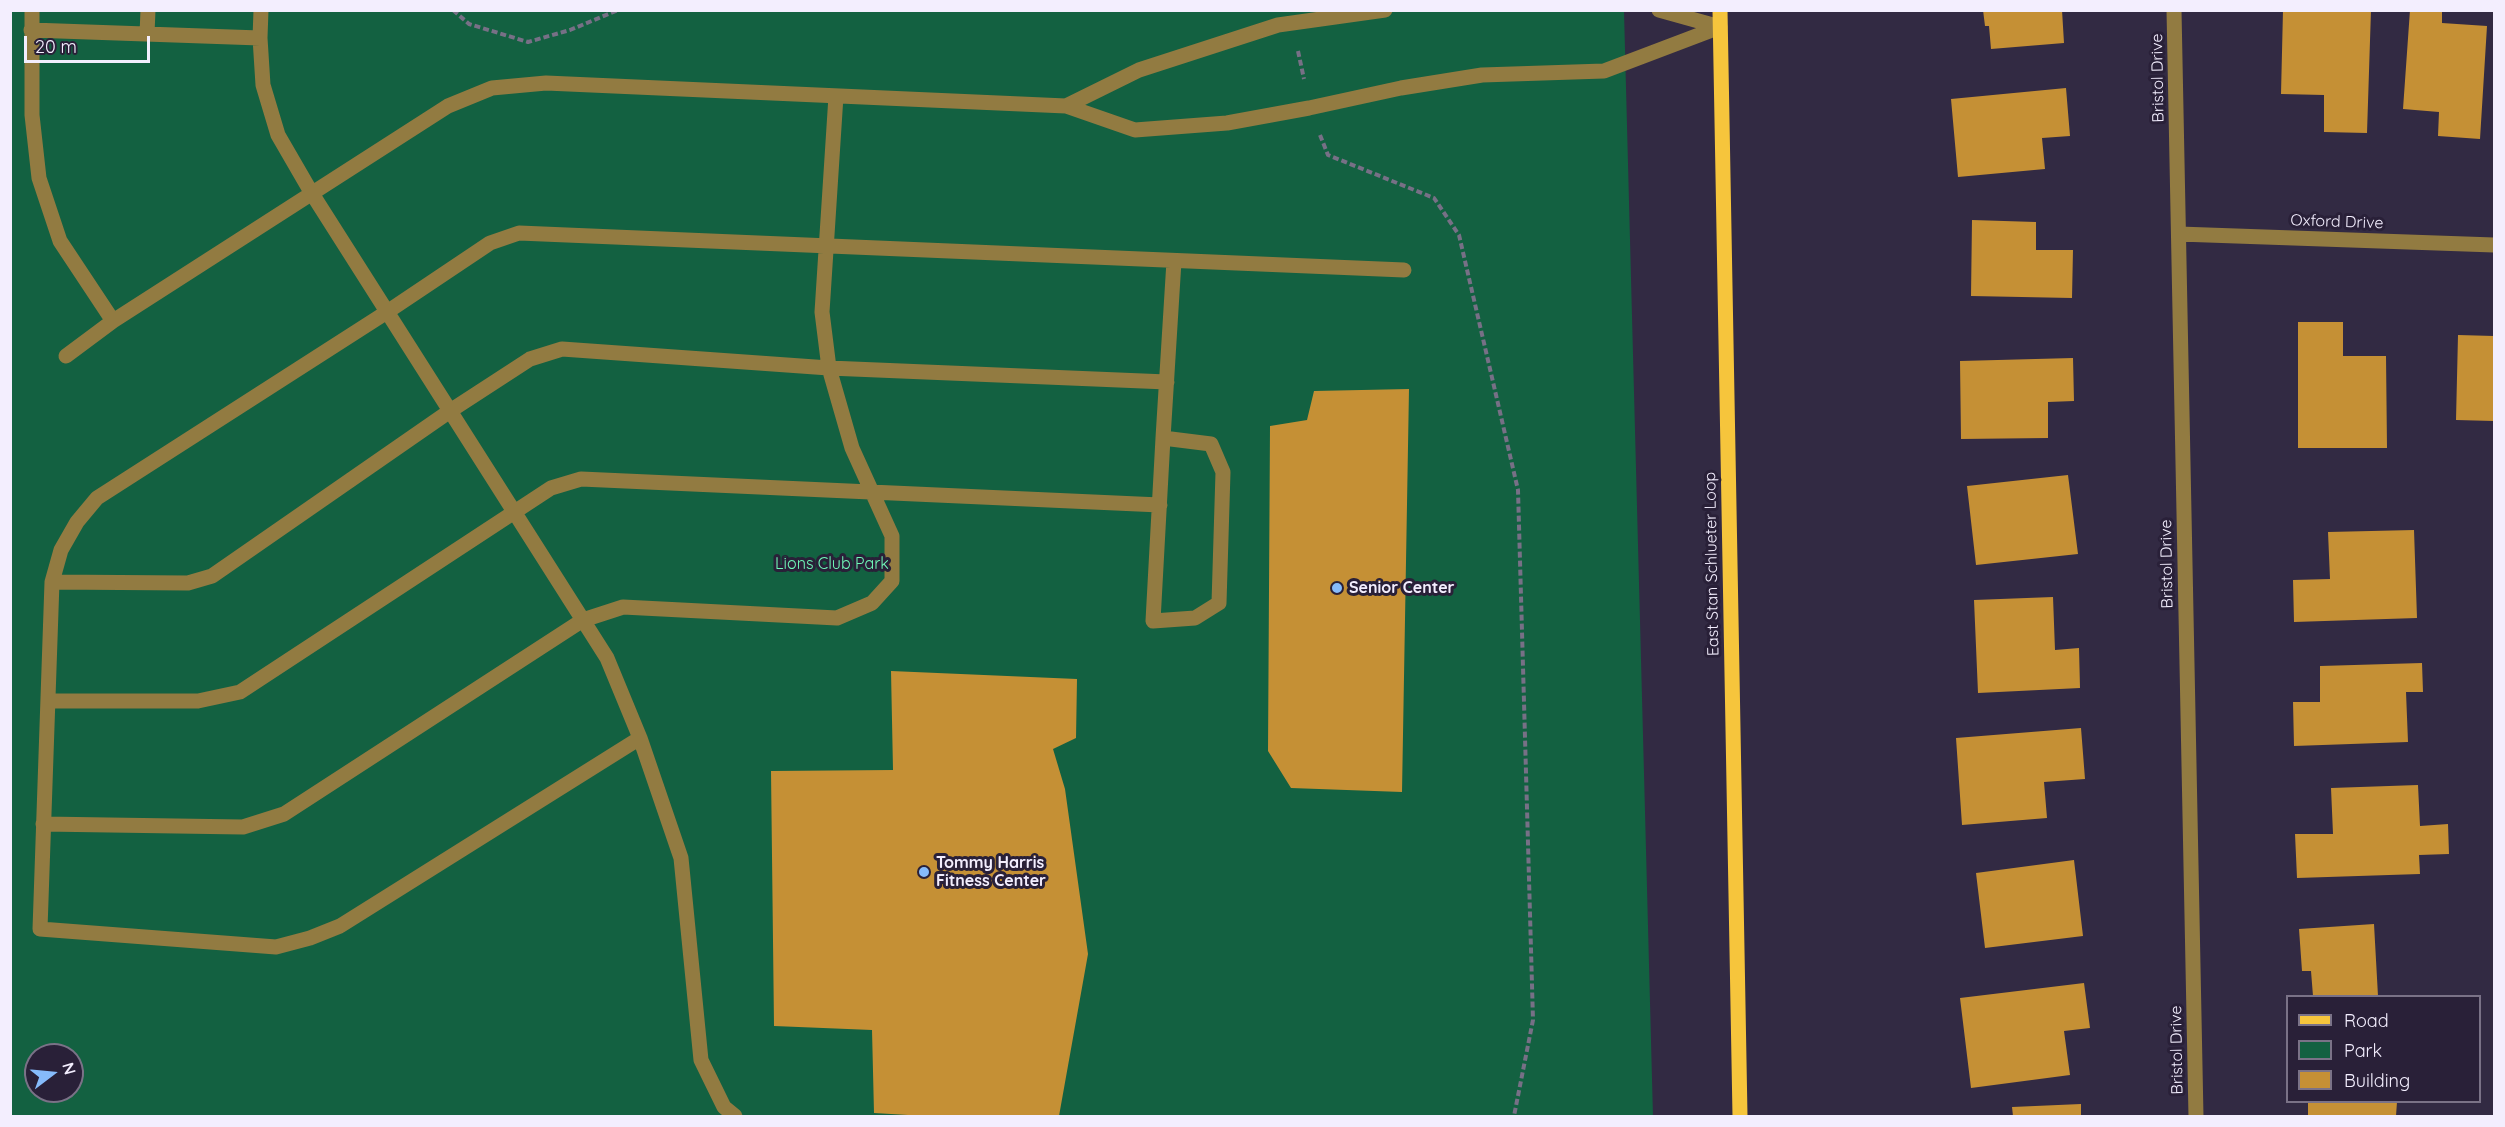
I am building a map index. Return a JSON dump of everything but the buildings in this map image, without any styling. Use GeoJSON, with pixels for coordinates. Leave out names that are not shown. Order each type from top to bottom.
{"type":"FeatureCollection","features":[{"type":"Feature","properties":{"kind":"main road","name":"East Stan Schlueter Loop"},"geometry":{"type":"LineString","coordinates":[[1720,10],[1740,1116]]}},
{"type":"Feature","properties":{"kind":"street"},"geometry":{"type":"LineString","coordinates":[[32,10],[32,115],[39,178],[60,241],[113,321]]}},
{"type":"Feature","properties":{"kind":"street"},"geometry":{"type":"LineString","coordinates":[[147,34],[148,10]]}},
{"type":"Feature","properties":{"kind":"street"},"geometry":{"type":"LineString","coordinates":[[261,10],[263,85],[278,135],[311,192],[607,658],[640,738],[681,858],[701,1060],[724,1107],[735,1116]]}},
{"type":"Feature","properties":{"kind":"street"},"geometry":{"type":"LineString","coordinates":[[1066,106],[1139,70],[1293,22],[1385,10]]}},
{"type":"Feature","properties":{"kind":"street"},"geometry":{"type":"LineString","coordinates":[[1659,10],[1720,27]]}},
{"type":"Feature","properties":{"kind":"street","name":"Bristol Drive"},"geometry":{"type":"LineString","coordinates":[[2174,10],[2196,1116]]}},
{"type":"Feature","properties":{"kind":"street"},"geometry":{"type":"LineString","coordinates":[[66,356],[113,321],[311,192],[448,106],[492,88],[546,83],[1066,106],[1135,130],[1227,123],[1401,88],[1482,75],[1604,71],[1720,27]]}},
{"type":"Feature","properties":{"kind":"street"},"geometry":{"type":"LineString","coordinates":[[31,30],[260,38]]}},
{"type":"Feature","properties":{"kind":"street"},"geometry":{"type":"LineString","coordinates":[[43,824],[243,827],[284,814],[583,620],[623,608],[837,618],[872,603],[892,581],[892,536],[852,448],[829,368],[822,312],[836,96]]}},
{"type":"Feature","properties":{"kind":"street"},"geometry":{"type":"LineString","coordinates":[[640,738],[340,926],[310,938],[276,946],[40,929],[52,582],[61,550],[77,522],[97,498],[387,312],[490,243],[519,233],[1404,270]]}},
{"type":"Feature","properties":{"kind":"street","name":"Oxford Drive"},"geometry":{"type":"LineString","coordinates":[[2179,234],[2494,246]]}},
{"type":"Feature","properties":{"kind":"street"},"geometry":{"type":"LineString","coordinates":[[1163,438],[1211,444],[1223,472],[1219,603],[1195,618],[1153,621],[1163,438],[1174,261]]}},
{"type":"Feature","properties":{"kind":"street"},"geometry":{"type":"LineString","coordinates":[[52,582],[188,583],[212,576],[450,411],[530,359],[562,349],[829,368],[1167,382]]}},
{"type":"Feature","properties":{"kind":"street"},"geometry":{"type":"LineString","coordinates":[[48,701],[198,702],[240,692],[551,488],[581,479],[1160,505]]}},
{"type":"Feature","properties":{"kind":"path"},"geometry":{"type":"LineString","coordinates":[[453,10],[469,24],[528,42],[570,30],[618,10]]}},
{"type":"Feature","properties":{"kind":"path"},"geometry":{"type":"LineString","coordinates":[[1293,22],[1309,108],[1328,155],[1434,198],[1459,235],[1518,490],[1533,1020],[1515,1116]]}},
{"type":"Feature","properties":{"kind":"green space","name":"Lions Club Park"},"geometry":{"type":"Polygon","coordinates":[[[10,11],[1624,11],[1653,1116],[11,1116],[10,11]]]}},
{"type":"Feature","properties":{"kind":"place","name":"Senior Center"},"geometry":{"type":"Point","coordinates":[1337,588]}},
{"type":"Feature","properties":{"kind":"place","name":"Tommy Harris Fitness Center"},"geometry":{"type":"Point","coordinates":[924,872]}}]}
